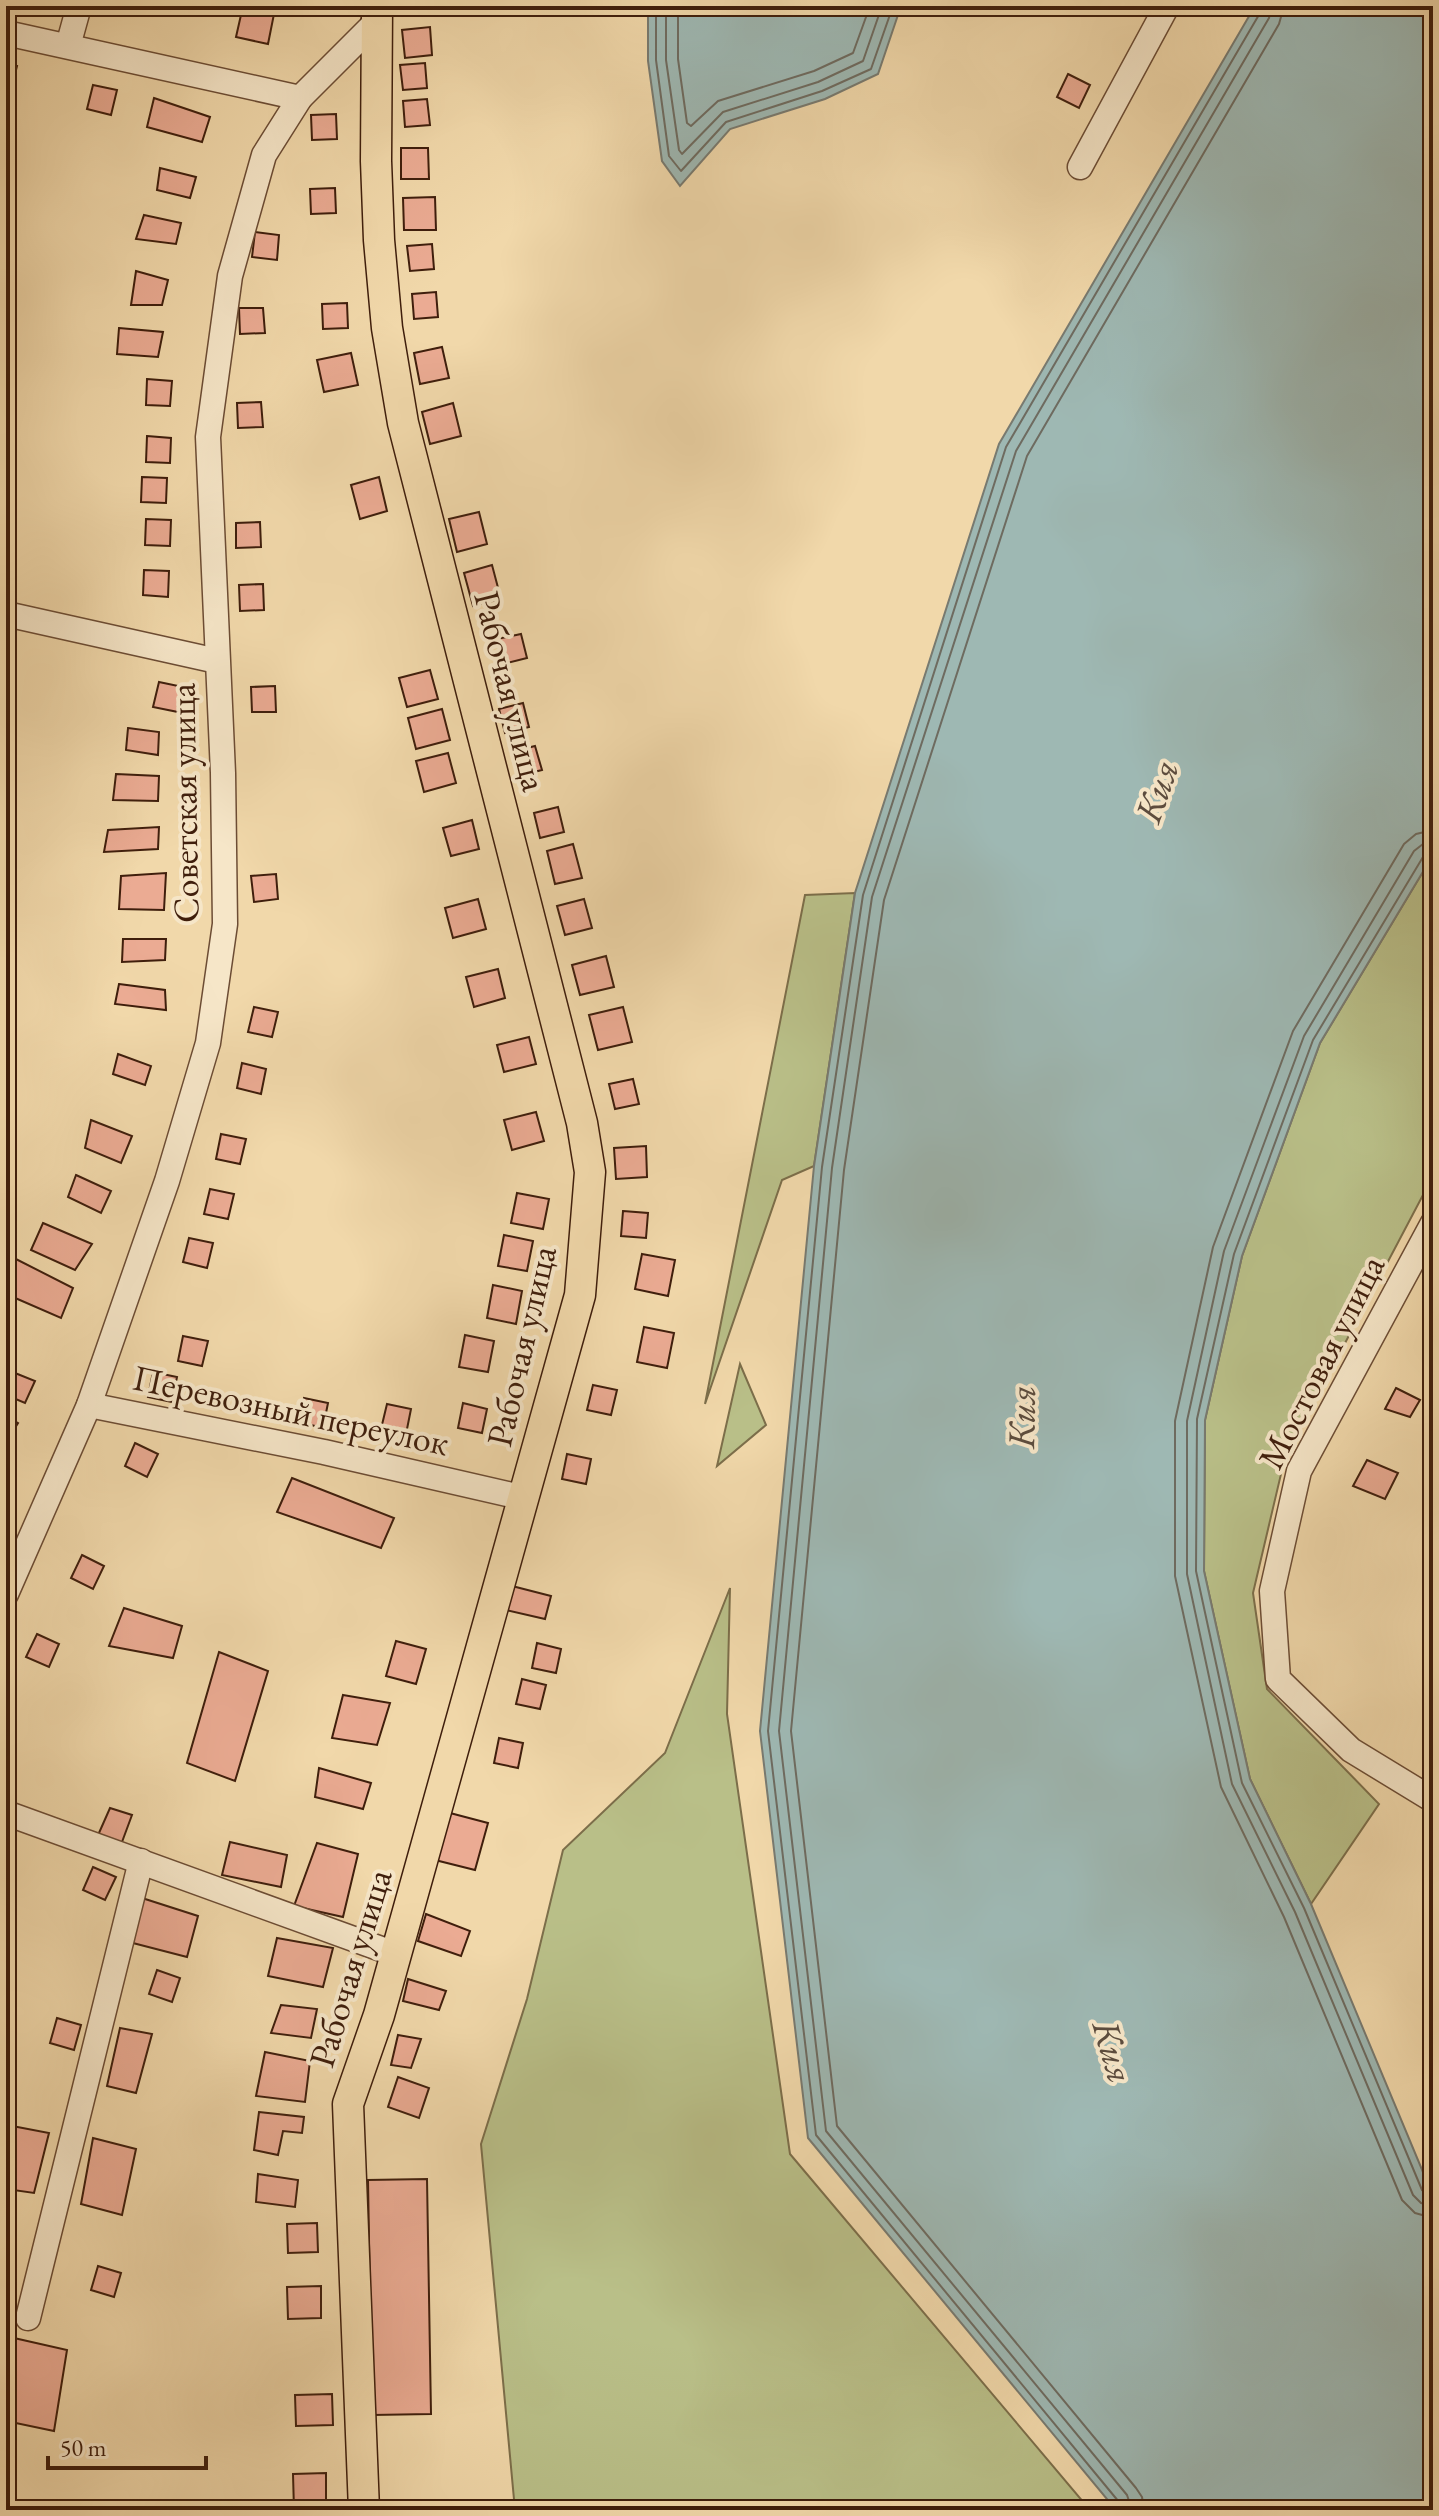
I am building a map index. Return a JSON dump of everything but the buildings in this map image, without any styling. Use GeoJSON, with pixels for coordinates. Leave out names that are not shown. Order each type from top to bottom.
{"type":"FeatureCollection","features":[{"type":"Feature","properties":{"kind":"main road","name":"Рабочая улица"},"geometry":{"type":"LineString","coordinates":[[364,2510],[348,2104],[379,2015],[580,1295],[590,1172],[582,1123],[403,423],[387,328],[379,240],[376,14]]}},
{"type":"Feature","properties":{"kind":"street"},"geometry":{"type":"LineString","coordinates":[[68,46],[79,6]]}},
{"type":"Feature","properties":{"kind":"street"},"geometry":{"type":"LineString","coordinates":[[1080,167],[1167,6]]}},
{"type":"Feature","properties":{"kind":"street","name":"Советская улица"},"geometry":{"type":"LineString","coordinates":[[8,1587],[89,1405],[167,1181],[208,1043],[225,924],[223,773],[208,437],[230,276],[264,155],[300,98],[376,14]]}},
{"type":"Feature","properties":{"kind":"street"},"geometry":{"type":"LineString","coordinates":[[6,33],[300,98]]}},
{"type":"Feature","properties":{"kind":"street"},"geometry":{"type":"LineString","coordinates":[[6,614],[217,661]]}},
{"type":"Feature","properties":{"kind":"street","name":"Мостовая улица"},"geometry":{"type":"LineString","coordinates":[[1433,1223],[1299,1471],[1272,1591],[1278,1679],[1351,1750],[1433,1800]]}},
{"type":"Feature","properties":{"kind":"street","name":"Перевозный переулок"},"geometry":{"type":"LineString","coordinates":[[89,1405],[324,1452],[525,1498]]}},
{"type":"Feature","properties":{"kind":"street"},"geometry":{"type":"LineString","coordinates":[[6,1813],[395,1954]]}},
{"type":"Feature","properties":{"kind":"street"},"geometry":{"type":"LineString","coordinates":[[28,2318],[141,1861]]}},
{"type":"Feature","properties":{"kind":"green space"},"geometry":{"type":"Polygon","coordinates":[[[1433,855],[1433,1176],[1285,1457],[1253,1593],[1267,1689],[1379,1804],[1311,1904],[1250,1779],[1204,1571],[1205,1420],[1242,1256],[1320,1043],[1433,855]]]}},
{"type":"Feature","properties":{"kind":"green space"},"geometry":{"type":"Polygon","coordinates":[[[855,893],[814,1166],[782,1180],[705,1404],[805,895],[855,893]]]}},
{"type":"Feature","properties":{"kind":"green space"},"geometry":{"type":"Polygon","coordinates":[[[740,1364],[766,1425],[717,1466],[740,1364]]]}},
{"type":"Feature","properties":{"kind":"green space"},"geometry":{"type":"Polygon","coordinates":[[[730,1588],[727,1714],[790,2154],[1090,2510],[515,2510],[481,2144],[527,1999],[563,1850],[665,1753],[730,1588]]]}},
{"type":"Feature","properties":{"kind":"water"},"geometry":{"type":"Polygon","coordinates":[[[648,6],[901,6],[878,74],[825,99],[730,129],[680,186],[662,161],[648,61],[648,6]]]}},
{"type":"Feature","properties":{"kind":"water","name":"Кия"},"geometry":{"type":"Polygon","coordinates":[[[1255,6],[1433,6],[1433,855],[1320,1043],[1242,1256],[1205,1420],[1204,1571],[1250,1779],[1311,1904],[1433,2196],[1433,2510],[1116,2510],[808,2138],[760,1731],[814,1166],[855,893],[999,444],[1255,6]]]}}]}
